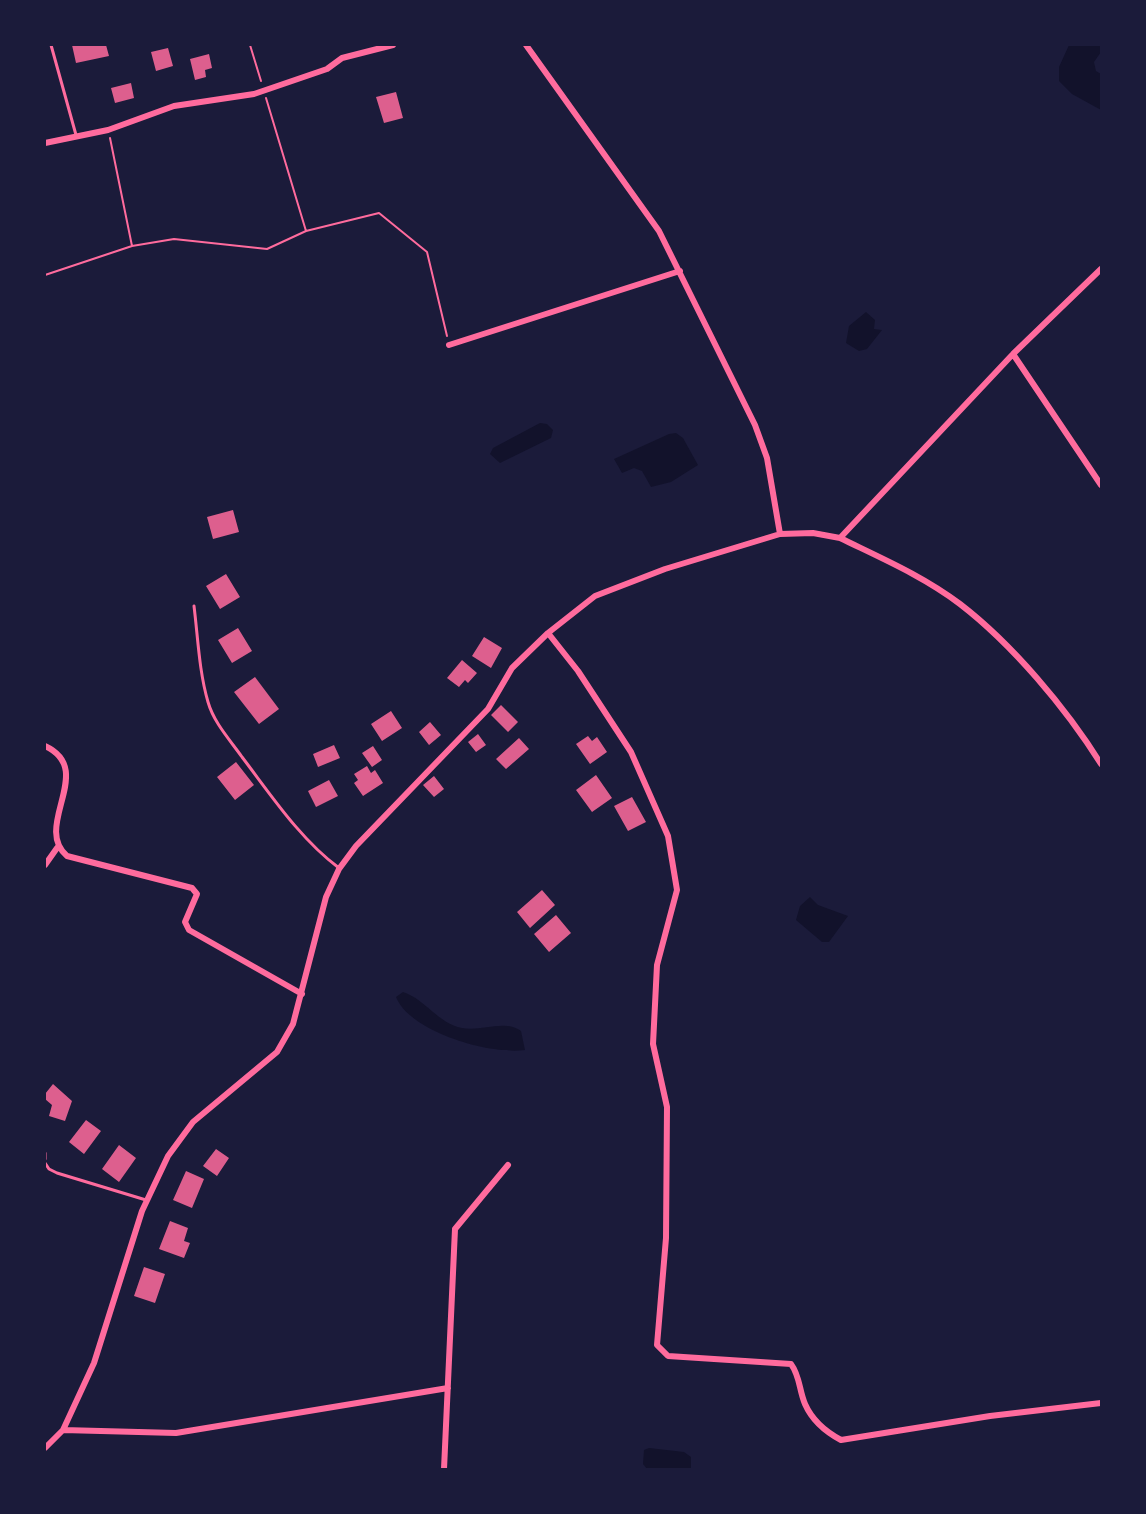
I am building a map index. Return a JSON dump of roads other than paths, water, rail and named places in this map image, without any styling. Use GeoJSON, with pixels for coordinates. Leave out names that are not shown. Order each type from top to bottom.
{"type":"FeatureCollection","features":[{"type":"Feature","properties":{"kind":"street"},"geometry":{"type":"LineString","coordinates":[[45,143],[108,130],[174,106],[264,91],[327,69],[342,58],[393,45]]}},
{"type":"Feature","properties":{"kind":"street"},"geometry":{"type":"LineString","coordinates":[[526,45],[659,231],[680,271],[763,447],[774,487],[780,534]]}},
{"type":"Feature","properties":{"kind":"street"},"geometry":{"type":"LineString","coordinates":[[840,538],[1013,354],[1101,269]]}},
{"type":"Feature","properties":{"kind":"street"},"geometry":{"type":"LineString","coordinates":[[449,345],[680,271]]}},
{"type":"Feature","properties":{"kind":"street"},"geometry":{"type":"LineString","coordinates":[[1013,354],[1101,485]]}},
{"type":"Feature","properties":{"kind":"street"},"geometry":{"type":"LineString","coordinates":[[45,1448],[63,1430],[94,1363],[147,1201],[168,1156],[193,1122],[277,1052],[293,1024],[326,897],[339,868],[381,818],[488,709],[512,668],[548,633],[595,596],[665,569],[780,534],[813,533],[840,538],[908,570],[960,604],[1030,670],[1089,744],[1101,764]]}},
{"type":"Feature","properties":{"kind":"street"},"geometry":{"type":"LineString","coordinates":[[548,633],[578,671],[631,752],[668,836],[677,890],[657,965],[653,1044],[667,1107],[666,1238],[657,1345],[668,1356],[791,1364],[798,1373],[804,1403],[827,1433],[841,1440],[990,1416],[1101,1403]]}},
{"type":"Feature","properties":{"kind":"street"},"geometry":{"type":"LineString","coordinates":[[45,746],[61,759],[67,773],[54,836],[57,848],[66,856],[192,888],[196,894],[185,922],[189,930],[302,994]]}},
{"type":"Feature","properties":{"kind":"street"},"geometry":{"type":"LineString","coordinates":[[45,865],[57,848]]}},
{"type":"Feature","properties":{"kind":"street"},"geometry":{"type":"LineString","coordinates":[[444,1469],[455,1229],[508,1165]]}},
{"type":"Feature","properties":{"kind":"street"},"geometry":{"type":"LineString","coordinates":[[63,1430],[176,1433],[448,1388]]}},
{"type":"Feature","properties":{"kind":"lane"},"geometry":{"type":"LineString","coordinates":[[51,45],[77,137]]}},
{"type":"Feature","properties":{"kind":"lane"},"geometry":{"type":"LineString","coordinates":[[194,606],[201,668],[208,704],[217,722],[283,812],[327,860],[339,868]]}},
{"type":"Feature","properties":{"kind":"lane"},"geometry":{"type":"LineString","coordinates":[[45,1154],[45,1161],[49,1169],[57,1173],[147,1201]]}}]}
